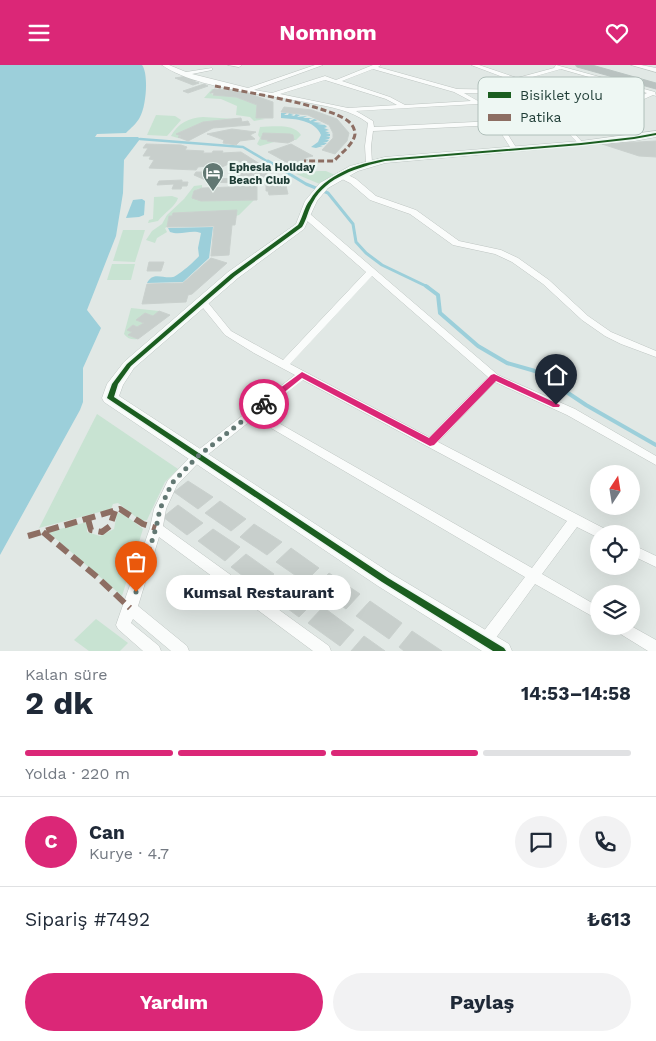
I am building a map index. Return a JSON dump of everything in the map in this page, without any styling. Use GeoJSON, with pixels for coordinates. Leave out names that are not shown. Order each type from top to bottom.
{"type":"FeatureCollection","features":[{"type":"Feature","properties":{"kind":"highway"},"geometry":{"type":"LineString","coordinates":[[580,65],[615,77]]}},
{"type":"Feature","properties":{"kind":"highway"},"geometry":{"type":"LineString","coordinates":[[607,65],[656,77]]}},
{"type":"Feature","properties":{"kind":"street"},"geometry":{"type":"LineString","coordinates":[[165,65],[185,74],[346,109],[365,117],[371,122],[368,146],[369,163]]}},
{"type":"Feature","properties":{"kind":"street"},"geometry":{"type":"LineString","coordinates":[[231,65],[239,65]]}},
{"type":"Feature","properties":{"kind":"street"},"geometry":{"type":"LineString","coordinates":[[250,89],[320,65]]}},
{"type":"Feature","properties":{"kind":"street"},"geometry":{"type":"LineString","coordinates":[[474,65],[508,77]]}},
{"type":"Feature","properties":{"kind":"street"},"geometry":{"type":"LineString","coordinates":[[546,65],[598,77]]}},
{"type":"Feature","properties":{"kind":"street"},"geometry":{"type":"LineString","coordinates":[[634,65],[656,71]]}},
{"type":"Feature","properties":{"kind":"street"},"geometry":{"type":"LineString","coordinates":[[338,81],[376,66],[456,91],[476,103]]}},
{"type":"Feature","properties":{"kind":"street"},"geometry":{"type":"LineString","coordinates":[[528,77],[560,68]]}},
{"type":"Feature","properties":{"kind":"street"},"geometry":{"type":"LineString","coordinates":[[185,74],[210,69]]}},
{"type":"Feature","properties":{"kind":"street"},"geometry":{"type":"LineString","coordinates":[[273,94],[320,78],[338,81],[388,98],[404,106]]}},
{"type":"Feature","properties":{"kind":"street"},"geometry":{"type":"LineString","coordinates":[[456,91],[478,91]]}},
{"type":"Feature","properties":{"kind":"street"},"geometry":{"type":"LineString","coordinates":[[346,109],[476,103]]}},
{"type":"Feature","properties":{"kind":"street"},"geometry":{"type":"LineString","coordinates":[[371,129],[478,124]]}},
{"type":"Feature","properties":{"kind":"street"},"geometry":{"type":"LineString","coordinates":[[501,651],[385,580],[197,457],[110,397],[115,384],[128,365],[202,301],[300,226],[307,215],[310,202],[321,190],[341,175],[369,163],[581,144],[656,134]]}},
{"type":"Feature","properties":{"kind":"street"},"geometry":{"type":"LineString","coordinates":[[505,135],[514,149]]}},
{"type":"Feature","properties":{"kind":"street"},"geometry":{"type":"LineString","coordinates":[[572,135],[581,144]]}},
{"type":"Feature","properties":{"kind":"street"},"geometry":{"type":"LineString","coordinates":[[341,175],[353,181],[373,198],[413,212],[456,243],[498,253],[515,260],[546,281],[585,318],[608,334],[624,343],[656,354]]}},
{"type":"Feature","properties":{"kind":"street"},"geometry":{"type":"LineString","coordinates":[[307,215],[494,377],[571,412],[656,461]]}},
{"type":"Feature","properties":{"kind":"street"},"geometry":{"type":"LineString","coordinates":[[284,365],[371,271]]}},
{"type":"Feature","properties":{"kind":"street"},"geometry":{"type":"LineString","coordinates":[[202,301],[228,333],[302,375],[590,528]]}},
{"type":"Feature","properties":{"kind":"street"},"geometry":{"type":"LineString","coordinates":[[154,651],[123,625],[156,528],[160,509],[172,483],[197,457],[302,375]]}},
{"type":"Feature","properties":{"kind":"street"},"geometry":{"type":"LineString","coordinates":[[430,443],[494,377]]}},
{"type":"Feature","properties":{"kind":"street"},"geometry":{"type":"LineString","coordinates":[[253,413],[590,609]]}},
{"type":"Feature","properties":{"kind":"street"},"geometry":{"type":"LineString","coordinates":[[484,641],[575,520]]}},
{"type":"Feature","properties":{"kind":"street"},"geometry":{"type":"LineString","coordinates":[[156,528],[324,651]]}},
{"type":"Feature","properties":{"kind":"street"},"geometry":{"type":"LineString","coordinates":[[640,554],[656,562]]}},
{"type":"Feature","properties":{"kind":"street"},"geometry":{"type":"LineString","coordinates":[[130,608],[182,651]]}},
{"type":"Feature","properties":{"kind":"street"},"geometry":{"type":"LineString","coordinates":[[634,635],[656,648]]}},
{"type":"Feature","properties":{"kind":"green space"},"geometry":{"type":"Polygon","coordinates":[[[214,89],[211,93],[213,95],[236,97],[257,105],[256,117],[265,119],[254,121],[250,117],[236,115],[237,106],[221,99],[204,98],[214,89]]]}},
{"type":"Feature","properties":{"kind":"green space"},"geometry":{"type":"Polygon","coordinates":[[[156,115],[175,116],[181,120],[167,136],[147,135],[156,115]]]}},
{"type":"Feature","properties":{"kind":"green space"},"geometry":{"type":"Polygon","coordinates":[[[203,117],[236,119],[203,122],[176,134],[181,136],[179,138],[185,140],[171,136],[184,122],[203,117]]]}},
{"type":"Feature","properties":{"kind":"green space"},"geometry":{"type":"Polygon","coordinates":[[[260,127],[288,127],[301,135],[294,140],[293,135],[271,133],[267,141],[274,142],[260,146],[257,144],[260,138],[258,135],[260,127]]]}},
{"type":"Feature","properties":{"kind":"green space"},"geometry":{"type":"Polygon","coordinates":[[[326,171],[335,175],[322,185],[296,174],[326,171]]]}},
{"type":"Feature","properties":{"kind":"green space"},"geometry":{"type":"Polygon","coordinates":[[[202,185],[202,188],[194,192],[192,198],[196,198],[196,200],[254,200],[236,216],[236,211],[173,213],[172,216],[169,216],[167,227],[165,228],[167,232],[157,238],[155,243],[146,240],[194,186],[202,185]]]}},
{"type":"Feature","properties":{"kind":"green space"},"geometry":{"type":"Polygon","coordinates":[[[172,196],[178,198],[172,207],[158,221],[148,223],[149,220],[153,219],[154,197],[172,196]]]}},
{"type":"Feature","properties":{"kind":"green space"},"geometry":{"type":"Polygon","coordinates":[[[123,230],[145,230],[135,262],[113,261],[123,230]]]}},
{"type":"Feature","properties":{"kind":"green space"},"geometry":{"type":"Polygon","coordinates":[[[112,264],[135,264],[131,280],[107,280],[112,264]]]}},
{"type":"Feature","properties":{"kind":"green space"},"geometry":{"type":"Polygon","coordinates":[[[131,308],[159,311],[153,316],[145,313],[137,320],[144,323],[137,327],[133,325],[127,330],[132,332],[129,335],[138,339],[130,339],[124,334],[131,308]]]}},
{"type":"Feature","properties":{"kind":"green space"},"geometry":{"type":"Polygon","coordinates":[[[97,414],[178,469],[165,482],[147,520],[141,521],[118,503],[113,504],[111,509],[39,528],[97,414]]]}},
{"type":"Feature","properties":{"kind":"green space"},"geometry":{"type":"Polygon","coordinates":[[[117,513],[124,514],[143,529],[122,596],[48,532],[87,522],[87,532],[100,536],[114,529],[117,513]]]}},
{"type":"Feature","properties":{"kind":"green space"},"geometry":{"type":"Polygon","coordinates":[[[96,619],[128,643],[120,651],[89,651],[74,640],[96,619]]]}},
{"type":"Feature","properties":{"kind":"water"},"geometry":{"type":"Polygon","coordinates":[[[0,65],[142,65],[146,83],[142,112],[134,125],[126,133],[97,134],[95,137],[138,137],[140,139],[124,160],[123,193],[116,236],[87,310],[101,328],[83,368],[83,402],[0,555],[0,65]]]}},
{"type":"Feature","properties":{"kind":"water"},"geometry":{"type":"Polygon","coordinates":[[[281,113],[287,113],[284,115],[289,113],[294,114],[291,115],[294,116],[296,114],[300,115],[297,117],[307,116],[303,118],[313,118],[309,119],[310,121],[318,120],[313,122],[322,123],[317,124],[327,127],[324,128],[329,130],[325,131],[330,133],[326,133],[330,134],[330,136],[326,136],[330,137],[325,139],[329,140],[323,142],[327,143],[324,145],[320,145],[323,146],[311,147],[318,142],[321,135],[318,130],[304,121],[281,118],[281,113]]]}},
{"type":"Feature","properties":{"kind":"water"},"geometry":{"type":"Polygon","coordinates":[[[142,199],[145,201],[144,215],[126,218],[133,200],[142,199]]]}},
{"type":"Feature","properties":{"kind":"water"},"geometry":{"type":"Polygon","coordinates":[[[213,227],[209,258],[183,282],[147,283],[149,279],[155,276],[175,276],[187,268],[199,256],[198,248],[201,233],[174,233],[170,232],[168,228],[213,227]]]}},
{"type":"Feature","properties":{"kind":"building"},"geometry":{"type":"Polygon","coordinates":[[[187,76],[197,80],[193,81],[199,83],[193,85],[175,78],[187,76]]]}},
{"type":"Feature","properties":{"kind":"building"},"geometry":{"type":"Polygon","coordinates":[[[204,84],[208,86],[188,93],[183,91],[204,84]]]}},
{"type":"Feature","properties":{"kind":"building"},"geometry":{"type":"Polygon","coordinates":[[[214,89],[244,92],[273,102],[273,118],[256,118],[257,105],[236,97],[213,95],[214,93],[210,93],[214,89]]]}},
{"type":"Feature","properties":{"kind":"building"},"geometry":{"type":"Polygon","coordinates":[[[284,107],[312,110],[337,119],[349,133],[347,141],[335,154],[322,150],[333,138],[329,125],[308,115],[281,112],[284,107]]]}},
{"type":"Feature","properties":{"kind":"building"},"geometry":{"type":"Polygon","coordinates":[[[241,118],[242,122],[248,121],[250,125],[213,128],[188,141],[178,137],[181,136],[176,134],[203,122],[241,118]]]}},
{"type":"Feature","properties":{"kind":"building"},"geometry":{"type":"Polygon","coordinates":[[[232,129],[256,132],[250,135],[255,139],[240,141],[236,145],[223,143],[224,140],[207,134],[232,129]]]}},
{"type":"Feature","properties":{"kind":"building"},"geometry":{"type":"Polygon","coordinates":[[[263,133],[290,134],[293,135],[294,140],[288,143],[267,141],[261,139],[263,133]]]}},
{"type":"Feature","properties":{"kind":"building"},"geometry":{"type":"Polygon","coordinates":[[[656,141],[656,157],[639,156],[602,144],[656,141]]]}},
{"type":"Feature","properties":{"kind":"building"},"geometry":{"type":"Polygon","coordinates":[[[146,144],[181,145],[187,147],[185,150],[204,151],[203,153],[212,153],[213,151],[223,151],[222,153],[241,152],[260,164],[249,168],[254,172],[260,170],[269,175],[253,181],[246,176],[240,177],[229,170],[234,168],[230,166],[241,163],[245,165],[237,160],[222,167],[216,165],[198,167],[196,170],[149,168],[154,160],[149,159],[151,156],[143,156],[148,148],[143,148],[146,144]]]}},
{"type":"Feature","properties":{"kind":"building"},"geometry":{"type":"Polygon","coordinates":[[[291,144],[313,156],[304,158],[308,160],[300,163],[297,161],[288,163],[268,152],[291,144]]]}},
{"type":"Feature","properties":{"kind":"building"},"geometry":{"type":"Polygon","coordinates":[[[196,172],[202,172],[215,179],[237,178],[235,183],[210,182],[194,175],[196,172]]]}},
{"type":"Feature","properties":{"kind":"building"},"geometry":{"type":"Polygon","coordinates":[[[182,180],[182,182],[188,182],[187,186],[182,186],[181,189],[172,189],[174,184],[157,185],[159,181],[182,180]]]}},
{"type":"Feature","properties":{"kind":"building"},"geometry":{"type":"Polygon","coordinates":[[[285,182],[288,194],[269,195],[268,191],[266,191],[266,183],[285,182]]]}},
{"type":"Feature","properties":{"kind":"building"},"geometry":{"type":"Polygon","coordinates":[[[257,186],[257,200],[201,201],[192,198],[194,191],[202,188],[257,186]]]}},
{"type":"Feature","properties":{"kind":"building"},"geometry":{"type":"Polygon","coordinates":[[[237,210],[235,225],[232,225],[229,255],[211,256],[214,226],[167,227],[169,216],[172,216],[173,213],[237,210]]]}},
{"type":"Feature","properties":{"kind":"building"},"geometry":{"type":"Polygon","coordinates":[[[211,258],[227,263],[192,294],[188,295],[186,302],[142,304],[147,284],[183,283],[211,258]]]}},
{"type":"Feature","properties":{"kind":"building"},"geometry":{"type":"Polygon","coordinates":[[[149,262],[164,262],[161,271],[147,271],[149,262]]]}},
{"type":"Feature","properties":{"kind":"building"},"geometry":{"type":"Polygon","coordinates":[[[159,311],[170,315],[138,339],[128,335],[132,332],[127,330],[133,325],[137,327],[144,323],[136,320],[145,313],[153,316],[159,311]]]}},
{"type":"Feature","properties":{"kind":"building"},"geometry":{"type":"Polygon","coordinates":[[[188,481],[213,497],[198,509],[174,492],[188,481]]]}},
{"type":"Feature","properties":{"kind":"building"},"geometry":{"type":"Polygon","coordinates":[[[220,501],[246,519],[231,531],[205,513],[220,501]]]}},
{"type":"Feature","properties":{"kind":"building"},"geometry":{"type":"Polygon","coordinates":[[[178,505],[203,523],[187,535],[163,517],[178,505]]]}},
{"type":"Feature","properties":{"kind":"building"},"geometry":{"type":"Polygon","coordinates":[[[254,524],[282,542],[267,555],[240,537],[254,524]]]}},
{"type":"Feature","properties":{"kind":"building"},"geometry":{"type":"Polygon","coordinates":[[[213,529],[240,547],[225,561],[198,541],[213,529]]]}},
{"type":"Feature","properties":{"kind":"building"},"geometry":{"type":"Polygon","coordinates":[[[291,548],[319,568],[305,582],[276,562],[291,548]]]}},
{"type":"Feature","properties":{"kind":"building"},"geometry":{"type":"Polygon","coordinates":[[[246,554],[274,574],[259,588],[231,567],[246,554]]]}},
{"type":"Feature","properties":{"kind":"building"},"geometry":{"type":"Polygon","coordinates":[[[329,573],[360,594],[346,609],[315,587],[329,573]]]}},
{"type":"Feature","properties":{"kind":"building"},"geometry":{"type":"Polygon","coordinates":[[[284,581],[314,602],[299,617],[269,595],[284,581]]]}},
{"type":"Feature","properties":{"kind":"building"},"geometry":{"type":"Polygon","coordinates":[[[370,601],[402,623],[389,639],[356,616],[370,601]]]}},
{"type":"Feature","properties":{"kind":"building"},"geometry":{"type":"Polygon","coordinates":[[[323,607],[354,630],[340,646],[308,623],[323,607]]]}},
{"type":"Feature","properties":{"kind":"building"},"geometry":{"type":"Polygon","coordinates":[[[412,631],[442,651],[404,651],[399,647],[412,631]]]}},
{"type":"Feature","properties":{"kind":"building"},"geometry":{"type":"Polygon","coordinates":[[[364,636],[385,651],[351,651],[364,636]]]}},
{"type":"Feature","properties":{"kind":"waterway"},"geometry":{"type":"LineString","coordinates":[[140,139],[243,147],[270,163]]}},
{"type":"Feature","properties":{"kind":"waterway"},"geometry":{"type":"LineString","coordinates":[[268,161],[306,184],[328,193],[353,224],[356,242],[366,253],[382,265],[426,286]]}},
{"type":"Feature","properties":{"kind":"waterway"},"geometry":{"type":"LineString","coordinates":[[426,286],[438,295],[440,313],[478,346],[507,363],[535,371],[586,405],[656,445]]}},
{"type":"Feature","properties":{"kind":"marked path"},"geometry":{"type":"LineString","coordinates":[[215,86],[320,109],[347,120],[352,125],[355,133],[353,140],[334,161],[304,161]]}},
{"type":"Feature","properties":{"kind":"marked path"},"geometry":{"type":"LineString","coordinates":[[28,536],[120,509],[143,524],[156,528]]}},
{"type":"Feature","properties":{"kind":"marked path"},"geometry":{"type":"LineString","coordinates":[[88,519],[91,530],[102,532],[110,526],[115,511]]}},
{"type":"Feature","properties":{"kind":"marked path"},"geometry":{"type":"LineString","coordinates":[[43,532],[97,577],[130,608]]}},
{"type":"Feature","properties":{"kind":"cycle path"},"geometry":{"type":"LineString","coordinates":[[501,651],[385,580],[110,398],[115,384],[129,365],[233,275],[300,226],[309,204],[317,193],[324,185],[344,173],[385,160],[581,144],[656,134]]}},
{"type":"Feature","properties":{"kind":"way so far"},"geometry":{"type":"LineString","coordinates":[[136,592],[160,509],[172,483],[197,457],[264,404]]}},
{"type":"Feature","properties":{"kind":"place","name":"Ephesia Holiday Beach Club"},"geometry":{"type":"Point","coordinates":[213,192]}},
{"type":"Feature","properties":{"kind":"place","name":"Kumsal Restaurant"},"geometry":{"type":"Point","coordinates":[136,592]}},
{"type":"Feature","properties":{"kind":"route"},"geometry":{"type":"LineString","coordinates":[[264,404],[302,375],[430,443],[494,377],[556,405]]}}]}
